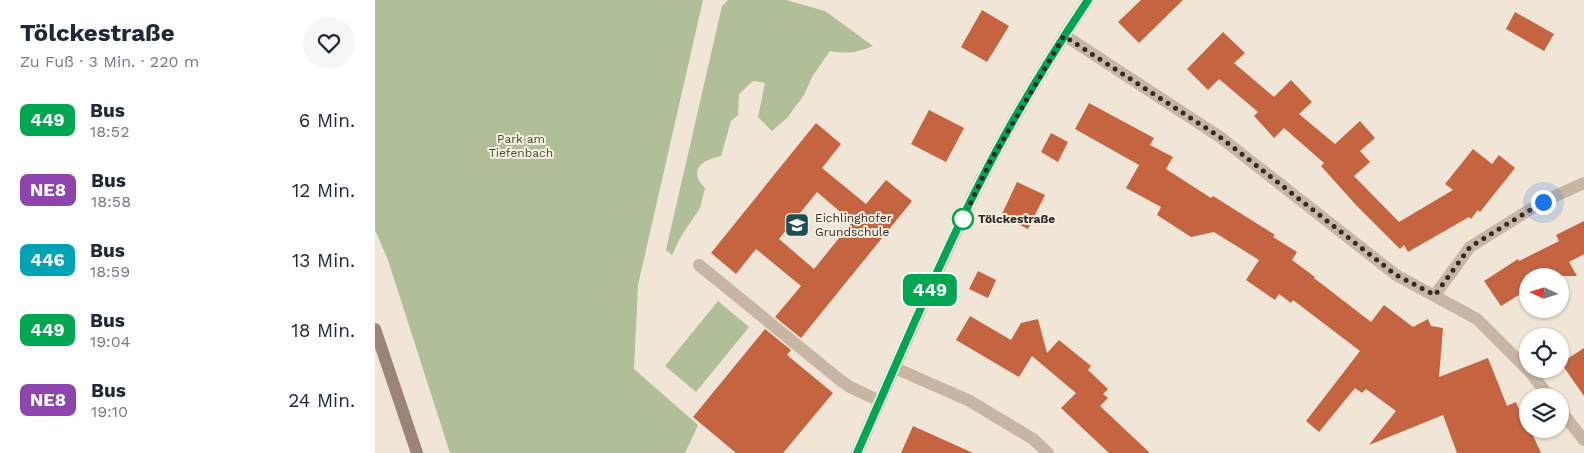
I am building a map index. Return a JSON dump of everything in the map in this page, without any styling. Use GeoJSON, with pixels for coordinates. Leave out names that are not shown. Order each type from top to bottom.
{"type":"FeatureCollection","features":[{"type":"Feature","properties":{"kind":"main road"},"geometry":{"type":"LineString","coordinates":[[375,329],[417,453]]}},
{"type":"Feature","properties":{"kind":"street"},"geometry":{"type":"LineString","coordinates":[[857,453],[976,190],[1022,106],[1088,0]]}},
{"type":"Feature","properties":{"kind":"street"},"geometry":{"type":"LineString","coordinates":[[1064,36],[1220,137],[1396,275],[1477,319],[1529,371],[1543,388]]}},
{"type":"Feature","properties":{"kind":"street"},"geometry":{"type":"LineString","coordinates":[[1435,295],[1470,247],[1543,202],[1584,183]]}},
{"type":"Feature","properties":{"kind":"street"},"geometry":{"type":"LineString","coordinates":[[699,265],[840,380],[850,387],[880,401]]}},
{"type":"Feature","properties":{"kind":"street"},"geometry":{"type":"LineString","coordinates":[[895,368],[970,401],[1033,439],[1048,453]]}},
{"type":"Feature","properties":{"kind":"street"},"geometry":{"type":"LineString","coordinates":[[1569,421],[1584,440]]}},
{"type":"Feature","properties":{"kind":"green space","name":"Park am Tiefenbach"},"geometry":{"type":"Polygon","coordinates":[[[375,0],[703,0],[638,285],[634,369],[698,425],[685,453],[450,453],[388,260],[375,230],[375,0]]]}},
{"type":"Feature","properties":{"kind":"green space"},"geometry":{"type":"Polygon","coordinates":[[[728,0],[786,0],[825,11],[873,46],[852,52],[830,51],[812,77],[804,95],[787,118],[772,131],[758,117],[765,83],[753,81],[739,94],[738,115],[731,121],[721,156],[703,163],[697,171],[697,176],[705,188],[700,208],[680,238],[672,255],[666,250],[722,6],[728,0]]]}},
{"type":"Feature","properties":{"kind":"green space"},"geometry":{"type":"Polygon","coordinates":[[[718,301],[749,327],[696,392],[665,366],[718,301]]]}},
{"type":"Feature","properties":{"kind":"building"},"geometry":{"type":"Polygon","coordinates":[[[1141,0],[1183,0],[1139,43],[1118,22],[1141,0]]]}},
{"type":"Feature","properties":{"kind":"building"},"geometry":{"type":"Polygon","coordinates":[[[982,10],[1009,26],[987,62],[961,47],[982,10]]]}},
{"type":"Feature","properties":{"kind":"building"},"geometry":{"type":"Polygon","coordinates":[[[1515,12],[1554,34],[1544,51],[1506,29],[1515,12]]]}},
{"type":"Feature","properties":{"kind":"building"},"geometry":{"type":"Polygon","coordinates":[[[1223,32],[1245,53],[1234,63],[1274,97],[1291,80],[1312,102],[1299,114],[1335,144],[1360,121],[1375,138],[1360,151],[1370,162],[1354,176],[1399,222],[1453,190],[1445,184],[1473,149],[1492,164],[1499,155],[1515,168],[1480,212],[1478,210],[1471,219],[1469,217],[1408,252],[1404,245],[1400,249],[1356,205],[1321,166],[1324,163],[1284,128],[1274,138],[1254,116],[1258,112],[1219,79],[1208,90],[1187,69],[1223,32]]]}},
{"type":"Feature","properties":{"kind":"building"},"geometry":{"type":"Polygon","coordinates":[[[1089,103],[1154,138],[1150,145],[1173,157],[1166,169],[1275,235],[1273,237],[1297,252],[1292,260],[1371,322],[1384,305],[1413,327],[1428,319],[1431,326],[1443,328],[1439,377],[1488,358],[1507,406],[1516,402],[1519,409],[1519,438],[1534,438],[1541,453],[1457,453],[1443,415],[1369,445],[1396,411],[1366,389],[1362,393],[1355,388],[1319,432],[1306,421],[1360,351],[1293,300],[1291,303],[1279,294],[1275,300],[1246,280],[1259,260],[1214,232],[1191,237],[1157,215],[1161,207],[1126,188],[1139,165],[1075,129],[1089,103]]]}},
{"type":"Feature","properties":{"kind":"building"},"geometry":{"type":"Polygon","coordinates":[[[929,110],[964,128],[946,162],[911,144],[929,110]]]}},
{"type":"Feature","properties":{"kind":"building"},"geometry":{"type":"Polygon","coordinates":[[[816,123],[841,144],[822,168],[866,204],[886,180],[912,201],[801,338],[775,317],[801,286],[756,249],[736,274],[711,253],[816,123]],[[817,192],[779,239],[814,269],[852,222],[817,192]]]}},
{"type":"Feature","properties":{"kind":"building"},"geometry":{"type":"Polygon","coordinates":[[[1051,133],[1068,142],[1058,162],[1041,152],[1051,133]]]}},
{"type":"Feature","properties":{"kind":"building"},"geometry":{"type":"Polygon","coordinates":[[[1017,182],[1045,195],[1028,229],[1001,216],[1017,182]]]}},
{"type":"Feature","properties":{"kind":"building"},"geometry":{"type":"Polygon","coordinates":[[[1584,221],[1584,254],[1569,262],[1577,276],[1569,276],[1569,268],[1519,268],[1519,295],[1501,306],[1484,281],[1518,259],[1519,261],[1559,241],[1556,235],[1584,221]]]}},
{"type":"Feature","properties":{"kind":"building"},"geometry":{"type":"Polygon","coordinates":[[[978,271],[996,280],[988,298],[969,289],[978,271]]]}},
{"type":"Feature","properties":{"kind":"building"},"geometry":{"type":"Polygon","coordinates":[[[970,316],[1011,340],[1021,323],[1038,319],[1047,353],[1059,340],[1091,366],[1088,370],[1108,389],[1103,394],[1108,398],[1100,406],[1150,453],[1109,453],[1061,408],[1076,393],[1032,356],[1019,377],[956,340],[970,316]]]}},
{"type":"Feature","properties":{"kind":"building"},"geometry":{"type":"Polygon","coordinates":[[[765,329],[791,350],[787,355],[833,393],[783,453],[736,453],[693,417],[765,329]]]}},
{"type":"Feature","properties":{"kind":"building"},"geometry":{"type":"Polygon","coordinates":[[[1584,348],[1584,396],[1569,374],[1569,358],[1584,348]]]}},
{"type":"Feature","properties":{"kind":"building"},"geometry":{"type":"Polygon","coordinates":[[[913,426],[973,453],[901,453],[913,426]]]}},
{"type":"Feature","properties":{"kind":"bus line","name":"449"},"geometry":{"type":"LineString","coordinates":[[857,453],[938,272],[991,160],[1064,36],[1088,0]]}},
{"type":"Feature","properties":{"kind":"place","name":"Tölckestraße"},"geometry":{"type":"Point","coordinates":[963,219]}},
{"type":"Feature","properties":{"kind":"place","name":"Eichlinghofer Grundschule"},"geometry":{"type":"Point","coordinates":[797,225]}},
{"type":"Feature","properties":{"kind":"route"},"geometry":{"type":"LineString","coordinates":[[963,219],[961,223],[991,160],[1064,36],[1220,137],[1396,275],[1435,295],[1470,247],[1543,202]]}}]}
